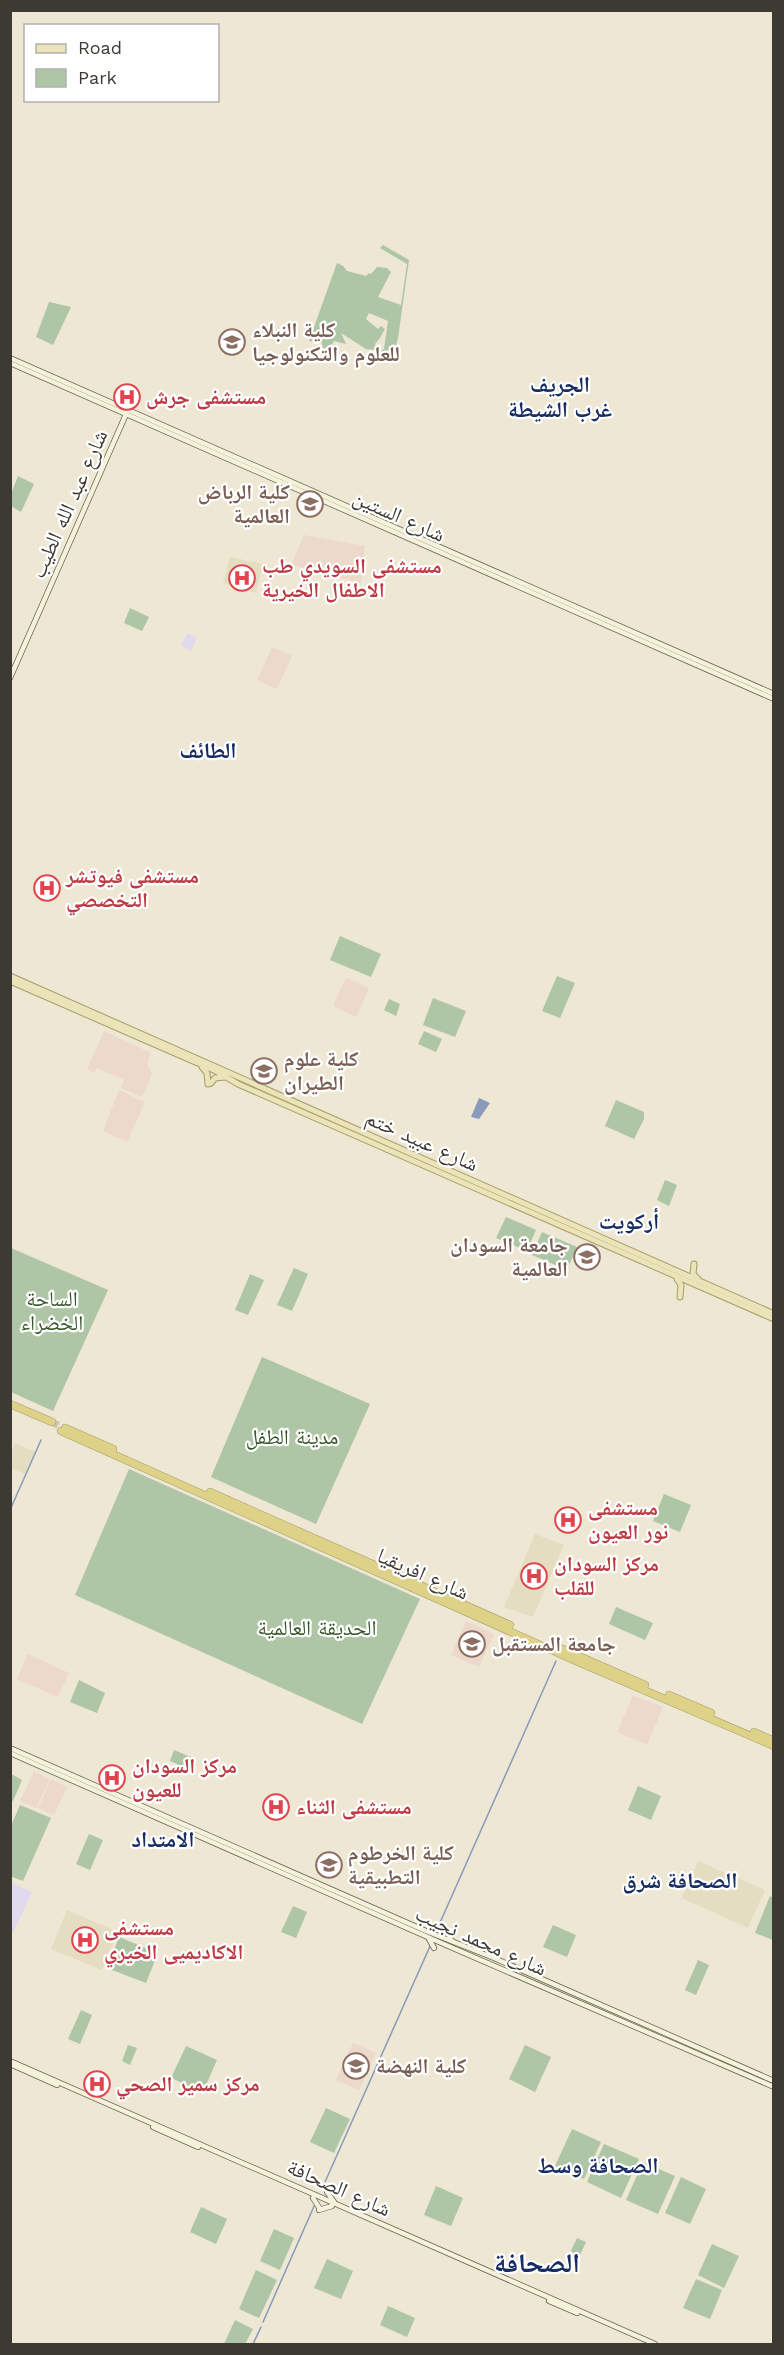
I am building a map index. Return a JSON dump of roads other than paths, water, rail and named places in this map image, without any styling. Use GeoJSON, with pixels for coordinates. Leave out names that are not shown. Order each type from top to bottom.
{"type":"FeatureCollection","features":[{"type":"Feature","properties":{"kind":"highway"},"geometry":{"type":"LineString","coordinates":[[10,1406],[51,1424]]}},
{"type":"Feature","properties":{"kind":"highway","name":"شارع افريقيا"},"geometry":{"type":"LineString","coordinates":[[693,1708],[609,1677],[455,1608],[402,1580],[356,1556],[62,1430],[321,1547],[402,1580],[477,1611],[631,1677],[693,1708],[773,1748]]}},
{"type":"Feature","properties":{"kind":"highway"},"geometry":{"type":"LineString","coordinates":[[251,1510],[272,1515]]}},
{"type":"Feature","properties":{"kind":"highway"},"geometry":{"type":"LineString","coordinates":[[321,1547],[328,1555]]}},
{"type":"Feature","properties":{"kind":"highway"},"geometry":{"type":"LineString","coordinates":[[348,1549],[356,1556]]}},
{"type":"Feature","properties":{"kind":"highway"},"geometry":{"type":"LineString","coordinates":[[477,1611],[490,1612]]}},
{"type":"Feature","properties":{"kind":"highway","name":"شارع افريقيا"},"geometry":{"type":"LineString","coordinates":[[701,1712],[774,1741]]}},
{"type":"Feature","properties":{"kind":"main road","name":"شارع الستين"},"geometry":{"type":"LineString","coordinates":[[10,358],[79,396],[126,411],[188,443],[625,637],[774,699]]}},
{"type":"Feature","properties":{"kind":"main road","name":"شارع الستين"},"geometry":{"type":"LineString","coordinates":[[10,363],[31,369],[774,694]]}},
{"type":"Feature","properties":{"kind":"main road","name":"شارع عبد الله الطيب"},"geometry":{"type":"LineString","coordinates":[[10,678],[126,411]]}},
{"type":"Feature","properties":{"kind":"main road","name":"شارع عبد الله الطيب"},"geometry":{"type":"LineString","coordinates":[[10,671],[26,639]]}},
{"type":"Feature","properties":{"kind":"main road","name":"شارع عبيد ختم"},"geometry":{"type":"LineString","coordinates":[[10,976],[688,1279]]}},
{"type":"Feature","properties":{"kind":"main road","name":"شارع عبيد ختم"},"geometry":{"type":"LineString","coordinates":[[10,981],[226,1074]]}},
{"type":"Feature","properties":{"kind":"main road"},"geometry":{"type":"LineString","coordinates":[[201,1065],[207,1073],[209,1084],[215,1078],[226,1074],[219,1064]]}},
{"type":"Feature","properties":{"kind":"main road"},"geometry":{"type":"LineString","coordinates":[[698,1286],[688,1288],[680,1297],[681,1285],[676,1274],[688,1271],[694,1264],[693,1274],[707,1285]]}},
{"type":"Feature","properties":{"kind":"main road"},"geometry":{"type":"LineString","coordinates":[[688,1279],[774,1314]]}},
{"type":"Feature","properties":{"kind":"main road"},"geometry":{"type":"LineString","coordinates":[[688,1279],[698,1286],[774,1319]]}},
{"type":"Feature","properties":{"kind":"main road","name":"شارع محمد نجيب"},"geometry":{"type":"LineString","coordinates":[[10,1748],[40,1764],[774,2087]]}},
{"type":"Feature","properties":{"kind":"main road","name":"شارع محمد نجيب"},"geometry":{"type":"LineString","coordinates":[[10,1753],[29,1759]]}},
{"type":"Feature","properties":{"kind":"main road"},"geometry":{"type":"LineString","coordinates":[[443,1928],[452,1945],[435,1949],[425,1933],[437,1932],[443,1928]]}},
{"type":"Feature","properties":{"kind":"main road","name":"شارع محمد نجيب"},"geometry":{"type":"LineString","coordinates":[[452,1945],[494,1958],[774,2081]]}},
{"type":"Feature","properties":{"kind":"main road","name":"شارع الصحافة"},"geometry":{"type":"LineString","coordinates":[[10,2063],[655,2344]]}},
{"type":"Feature","properties":{"kind":"main road"},"geometry":{"type":"LineString","coordinates":[[332,2206],[320,2210],[315,2197],[328,2190],[332,2201],[342,2207]]}},
{"type":"Feature","properties":{"kind":"main road","name":"شارع الصحافة"},"geometry":{"type":"LineString","coordinates":[[315,2197],[648,2344]]}},
{"type":"Feature","properties":{"kind":"water"},"geometry":{"type":"Polygon","coordinates":[[[479,1098],[490,1103],[479,1119],[471,1117],[479,1098]]]}},
{"type":"Feature","properties":{"kind":"waterway"},"geometry":{"type":"LineString","coordinates":[[10,1510],[41,1440]]}},
{"type":"Feature","properties":{"kind":"waterway"},"geometry":{"type":"LineString","coordinates":[[435,1934],[556,1661]]}},
{"type":"Feature","properties":{"kind":"waterway"},"geometry":{"type":"LineString","coordinates":[[325,2182],[431,1944]]}},
{"type":"Feature","properties":{"kind":"waterway"},"geometry":{"type":"LineString","coordinates":[[263,2322],[315,2204]]}},
{"type":"Feature","properties":{"kind":"waterway"},"geometry":{"type":"LineString","coordinates":[[253,2344],[261,2327]]}},
{"type":"Feature","properties":{"kind":"tunnel"},"geometry":{"type":"LineString","coordinates":[[52,1422],[63,1428]]}},
{"type":"Feature","properties":{"kind":"place","name":"كلية النبلاء للعلوم والتكنولوجيا"},"geometry":{"type":"Point","coordinates":[232,342]}},
{"type":"Feature","properties":{"kind":"place","name":"مستشفى جرش"},"geometry":{"type":"Point","coordinates":[127,397]}},
{"type":"Feature","properties":{"kind":"place","name":"كلية الرباض العالمية"},"geometry":{"type":"Point","coordinates":[310,504]}},
{"type":"Feature","properties":{"kind":"place","name":"مستشفى السويدي طب الاطفال الخيرية"},"geometry":{"type":"Point","coordinates":[242,578]}},
{"type":"Feature","properties":{"kind":"place","name":"مستشفى فيوتشر التخصصي"},"geometry":{"type":"Point","coordinates":[47,888]}},
{"type":"Feature","properties":{"kind":"place","name":"كلية علوم الطيران"},"geometry":{"type":"Point","coordinates":[264,1071]}},
{"type":"Feature","properties":{"kind":"place","name":"جامعة السودان العالمية"},"geometry":{"type":"Point","coordinates":[587,1257]}},
{"type":"Feature","properties":{"kind":"place","name":"مستشفى نور العيون"},"geometry":{"type":"Point","coordinates":[568,1520]}},
{"type":"Feature","properties":{"kind":"place","name":"مركز السودان للقلب"},"geometry":{"type":"Point","coordinates":[534,1576]}},
{"type":"Feature","properties":{"kind":"place","name":"جامعة المستقبل"},"geometry":{"type":"Point","coordinates":[472,1644]}},
{"type":"Feature","properties":{"kind":"place","name":"مركز السودان للعيون"},"geometry":{"type":"Point","coordinates":[112,1778]}},
{"type":"Feature","properties":{"kind":"place","name":"مستشفى الثناء"},"geometry":{"type":"Point","coordinates":[276,1807]}},
{"type":"Feature","properties":{"kind":"place","name":"كلية الخرطوم التطبيقية"},"geometry":{"type":"Point","coordinates":[329,1865]}},
{"type":"Feature","properties":{"kind":"place","name":"مستشفى الاكاديميى الخيري"},"geometry":{"type":"Point","coordinates":[85,1940]}},
{"type":"Feature","properties":{"kind":"place","name":"كلية النهضة"},"geometry":{"type":"Point","coordinates":[356,2066]}},
{"type":"Feature","properties":{"kind":"place","name":"مركز سمير الصحي"},"geometry":{"type":"Point","coordinates":[97,2084]}},
{"type":"Feature","properties":{"kind":"district","name":"الجريف غرب الشيطة"},"geometry":{"type":"Point","coordinates":[560,396]}},
{"type":"Feature","properties":{"kind":"district","name":"الطائف"},"geometry":{"type":"Point","coordinates":[208,750]}},
{"type":"Feature","properties":{"kind":"district","name":"أركويت"},"geometry":{"type":"Point","coordinates":[629,1221]}},
{"type":"Feature","properties":{"kind":"district","name":"الامتداد"},"geometry":{"type":"Point","coordinates":[163,1839]}},
{"type":"Feature","properties":{"kind":"district","name":"الصحافة شرق"},"geometry":{"type":"Point","coordinates":[680,1880]}},
{"type":"Feature","properties":{"kind":"district","name":"الصحافة وسط"},"geometry":{"type":"Point","coordinates":[598,2165]}},
{"type":"Feature","properties":{"kind":"district","name":"الصحافة"},"geometry":{"type":"Point","coordinates":[537,2263]}},
{"type":"Feature","properties":{"kind":"park label","name":"الساحة الخضراء"},"geometry":{"type":"Point","coordinates":[52,1311]}},
{"type":"Feature","properties":{"kind":"park label","name":"مدينة الطفل"},"geometry":{"type":"Point","coordinates":[292,1437]}},
{"type":"Feature","properties":{"kind":"park label","name":"الحديقة العالمية"},"geometry":{"type":"Point","coordinates":[317,1628]}}]}
